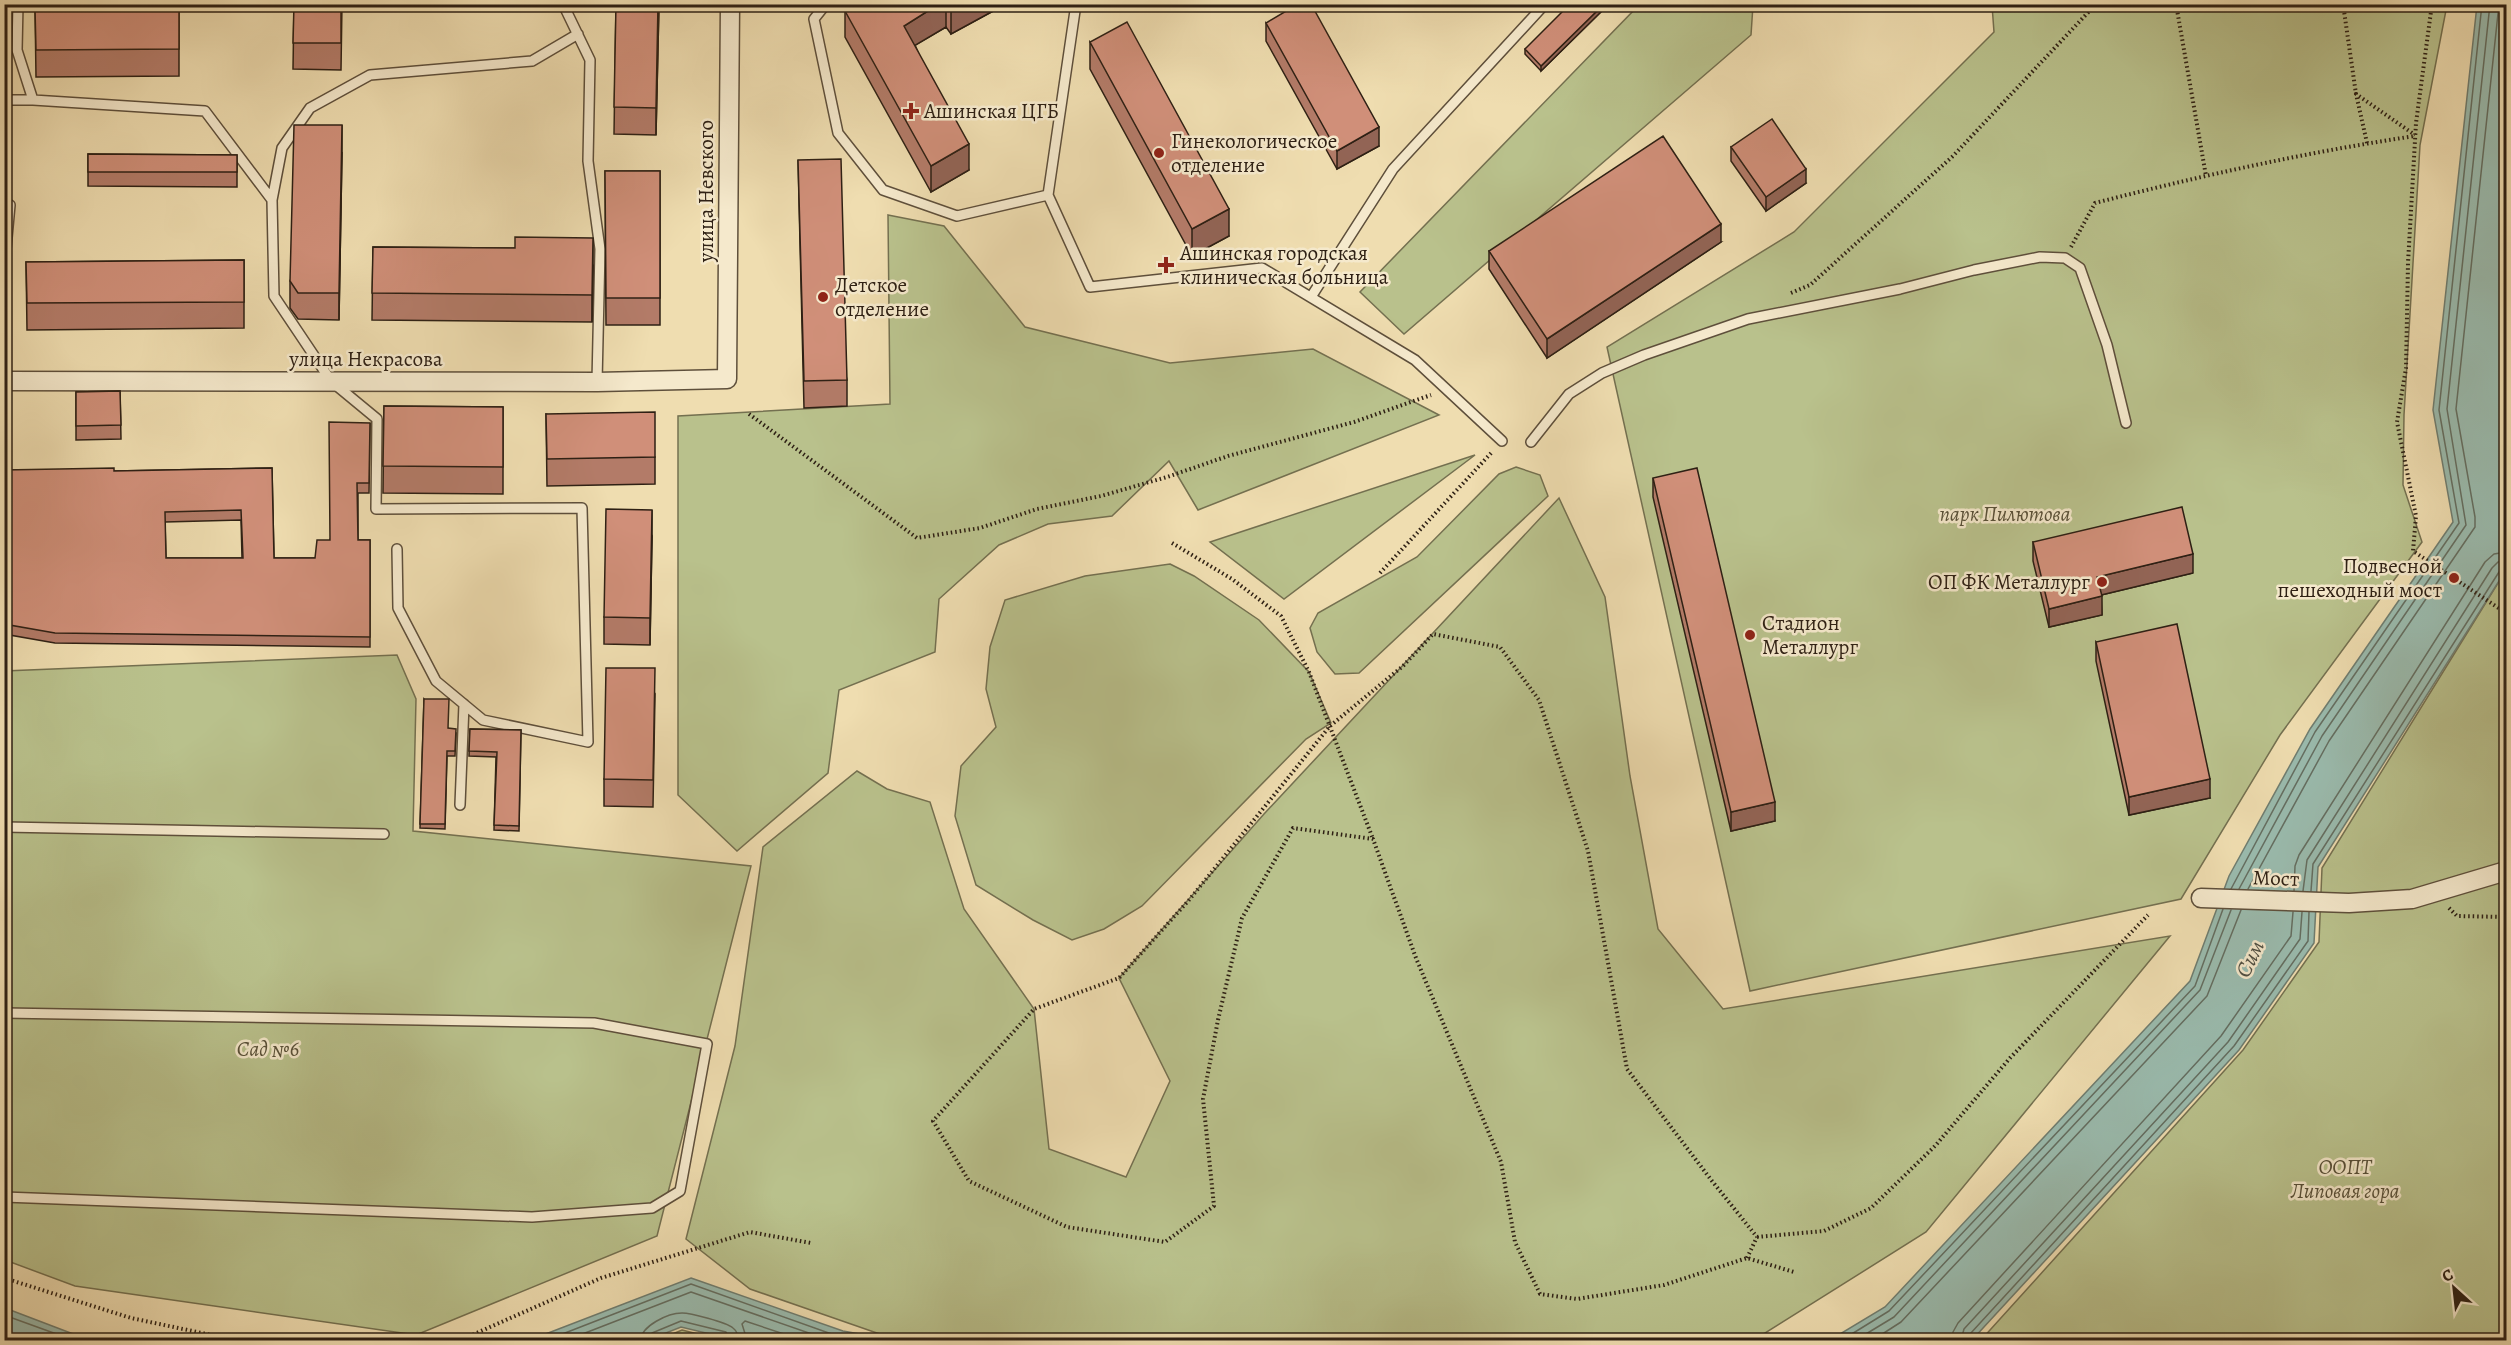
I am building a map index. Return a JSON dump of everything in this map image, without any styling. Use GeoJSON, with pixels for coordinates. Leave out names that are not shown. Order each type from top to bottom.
{"type":"FeatureCollection","features":[{"type":"Feature","properties":{"kind":"street","name":"улица Невского"},"geometry":{"type":"LineString","coordinates":[[727,379],[730,4]]}},
{"type":"Feature","properties":{"kind":"street","name":"улица Некрасова"},"geometry":{"type":"LineString","coordinates":[[4,381],[597,382],[727,379]]}},
{"type":"Feature","properties":{"kind":"street","name":"Мост"},"geometry":{"type":"LineString","coordinates":[[2201,898],[2349,903],[2412,899],[2506,871]]}},
{"type":"Feature","properties":{"kind":"lane"},"geometry":{"type":"LineString","coordinates":[[18,4],[17,51],[33,100]]}},
{"type":"Feature","properties":{"kind":"lane"},"geometry":{"type":"LineString","coordinates":[[563,4],[590,60],[588,161],[600,249],[597,382]]}},
{"type":"Feature","properties":{"kind":"lane"},"geometry":{"type":"LineString","coordinates":[[826,4],[814,19],[838,133],[883,190],[957,216],[1048,195]]}},
{"type":"Feature","properties":{"kind":"lane"},"geometry":{"type":"LineString","coordinates":[[1076,4],[1048,195],[1090,287],[1262,268],[1415,360],[1502,441]]}},
{"type":"Feature","properties":{"kind":"lane"},"geometry":{"type":"LineString","coordinates":[[1311,297],[1393,169],[1545,4]]}},
{"type":"Feature","properties":{"kind":"lane"},"geometry":{"type":"LineString","coordinates":[[398,549],[398,608],[436,681],[483,720],[588,742],[582,508],[376,509],[377,419],[331,381],[274,296],[272,200],[282,148],[310,108],[370,75],[532,61],[578,34]]}},
{"type":"Feature","properties":{"kind":"lane"},"geometry":{"type":"LineString","coordinates":[[4,100],[205,111],[272,200]]}},
{"type":"Feature","properties":{"kind":"lane"},"geometry":{"type":"LineString","coordinates":[[4,270],[10,205]]}},
{"type":"Feature","properties":{"kind":"lane"},"geometry":{"type":"LineString","coordinates":[[1531,442],[1569,394],[1602,373],[1644,355],[1748,320],[1900,289],[2029,259],[2065,258],[2080,268],[2107,345],[2126,423]]}},
{"type":"Feature","properties":{"kind":"lane"},"geometry":{"type":"LineString","coordinates":[[460,805],[464,704]]}},
{"type":"Feature","properties":{"kind":"lane"},"geometry":{"type":"LineString","coordinates":[[4,827],[384,834]]}},
{"type":"Feature","properties":{"kind":"lane"},"geometry":{"type":"LineString","coordinates":[[4,1013],[594,1023],[707,1044],[680,1191],[652,1208],[532,1218],[4,1197]]}},
{"type":"Feature","properties":{"kind":"path"},"geometry":{"type":"LineString","coordinates":[[1789,294],[1810,285],[1953,156],[2096,4]]}},
{"type":"Feature","properties":{"kind":"path"},"geometry":{"type":"LineString","coordinates":[[2176,4],[2206,176]]}},
{"type":"Feature","properties":{"kind":"path"},"geometry":{"type":"LineString","coordinates":[[2343,4],[2356,93],[2367,143]]}},
{"type":"Feature","properties":{"kind":"path"},"geometry":{"type":"LineString","coordinates":[[2433,4],[2415,136],[2408,263],[2406,368],[2397,422],[2416,516],[2413,551],[2506,613]]}},
{"type":"Feature","properties":{"kind":"path"},"geometry":{"type":"LineString","coordinates":[[2356,93],[2415,136]]}},
{"type":"Feature","properties":{"kind":"path"},"geometry":{"type":"LineString","coordinates":[[2065,258],[2094,203],[2206,176],[2367,143],[2415,136]]}},
{"type":"Feature","properties":{"kind":"path"},"geometry":{"type":"LineString","coordinates":[[749,414],[917,538],[980,528],[1037,509],[1101,496],[1228,456],[1354,422],[1447,390]]}},
{"type":"Feature","properties":{"kind":"path"},"geometry":{"type":"LineString","coordinates":[[1380,573],[1502,441]]}},
{"type":"Feature","properties":{"kind":"path"},"geometry":{"type":"LineString","coordinates":[[1172,543],[1232,579],[1281,616],[1309,672],[1416,958],[1501,1162],[1515,1242],[1540,1294],[1577,1299],[1664,1285],[1748,1258],[1794,1272]]}},
{"type":"Feature","properties":{"kind":"path"},"geometry":{"type":"LineString","coordinates":[[1373,839],[1293,828],[1242,918],[1218,1020],[1203,1099],[1214,1206],[1165,1242],[1066,1227],[969,1181],[933,1120],[1034,1009],[1119,978],[1189,900],[1330,726],[1403,666],[1433,634],[1500,647],[1539,700],[1588,851],[1627,1069],[1757,1237]]}},
{"type":"Feature","properties":{"kind":"path"},"geometry":{"type":"LineString","coordinates":[[2433,892],[2457,916],[2506,917]]}},
{"type":"Feature","properties":{"kind":"path"},"geometry":{"type":"LineString","coordinates":[[1757,1237],[1824,1231],[1871,1208],[1935,1146],[2010,1058],[2148,915]]}},
{"type":"Feature","properties":{"kind":"path"},"geometry":{"type":"LineString","coordinates":[[442,1341],[472,1335],[602,1278],[750,1232],[811,1242]]}},
{"type":"Feature","properties":{"kind":"path"},"geometry":{"type":"LineString","coordinates":[[1748,1258],[1757,1237]]}},
{"type":"Feature","properties":{"kind":"path"},"geometry":{"type":"LineString","coordinates":[[4,1278],[131,1318],[235,1341]]}},
{"type":"Feature","properties":{"kind":"green space"},"geometry":{"type":"Polygon","coordinates":[[[1633,5],[1753,5],[1751,35],[1404,334],[1360,292],[1635,9],[1633,5]]]}},
{"type":"Feature","properties":{"kind":"green space","name":"парк Пилютова"},"geometry":{"type":"Polygon","coordinates":[[[1992,5],[2447,5],[2420,145],[2404,415],[2403,485],[2422,542],[2280,735],[2181,899],[1750,991],[1607,347],[1794,232],[1994,32],[1992,5]]]}},
{"type":"Feature","properties":{"kind":"green space"},"geometry":{"type":"Polygon","coordinates":[[[888,215],[944,226],[1025,327],[1170,363],[1313,349],[1439,415],[1198,510],[1169,461],[1112,516],[1048,524],[999,545],[939,599],[935,652],[839,690],[828,773],[737,851],[678,795],[678,416],[890,404],[888,215]]]}},
{"type":"Feature","properties":{"kind":"green space"},"geometry":{"type":"Polygon","coordinates":[[[1475,455],[1284,599],[1210,542],[1475,455]]]}},
{"type":"Feature","properties":{"kind":"green space"},"geometry":{"type":"Polygon","coordinates":[[[1516,467],[1540,475],[1548,496],[1359,673],[1335,674],[1317,652],[1310,628],[1318,613],[1417,557],[1499,474],[1516,467]]]}},
{"type":"Feature","properties":{"kind":"green space"},"geometry":{"type":"Polygon","coordinates":[[[1559,498],[1605,597],[1630,776],[1658,929],[1723,1009],[2170,936],[1926,1232],[1754,1340],[897,1340],[750,1289],[686,1239],[735,1046],[763,847],[857,771],[887,789],[930,802],[964,909],[1034,1009],[1049,1149],[1126,1177],[1170,1081],[1119,978],[1264,814],[1559,498]]]}},
{"type":"Feature","properties":{"kind":"green space"},"geometry":{"type":"Polygon","coordinates":[[[1170,564],[1194,576],[1259,620],[1309,672],[1331,723],[1306,739],[1142,906],[1104,929],[1072,940],[1033,920],[976,885],[955,816],[961,766],[996,727],[986,689],[990,647],[1005,600],[1085,576],[1170,564]]]}},
{"type":"Feature","properties":{"kind":"green space","name":"ООПТ Липовая гора"},"geometry":{"type":"Polygon","coordinates":[[[2506,570],[2506,1340],[1981,1340],[2243,1050],[2319,942],[2322,868],[2506,570]]]}},
{"type":"Feature","properties":{"kind":"green space","name":"Сад №6"},"geometry":{"type":"Polygon","coordinates":[[[397,655],[416,699],[413,831],[751,866],[657,1236],[416,1335],[75,1286],[5,1260],[4,671],[397,655]]]}},
{"type":"Feature","properties":{"kind":"green space"},"geometry":{"type":"Polygon","coordinates":[[[682,1330],[721,1340],[658,1340],[682,1330]]]}},
{"type":"Feature","properties":{"kind":"water","name":"Сим"},"geometry":{"type":"Polygon","coordinates":[[[2477,5],[2506,5],[2506,570],[2318,867],[2314,943],[2239,1050],[1972,1340],[1830,1340],[1885,1307],[2190,981],[2229,876],[2310,729],[2453,522],[2433,410],[2477,5]]]}},
{"type":"Feature","properties":{"kind":"water"},"geometry":{"type":"Polygon","coordinates":[[[691,1278],[843,1331],[893,1340],[735,1340],[681,1327],[648,1340],[530,1340],[691,1278]]]}},
{"type":"Feature","properties":{"kind":"water"},"geometry":{"type":"Polygon","coordinates":[[[5,1308],[89,1340],[5,1340],[5,1308]]]}},
{"type":"Feature","properties":{"kind":"building"},"geometry":{"type":"Polygon","coordinates":[[[294,4],[341,4],[341,43],[293,43],[294,4]]]}},
{"type":"Feature","properties":{"kind":"building"},"geometry":{"type":"Polygon","coordinates":[[[616,4],[658,4],[656,108],[614,107],[616,4]]]}},
{"type":"Feature","properties":{"kind":"building","name":"Ашинская ЦГБ"},"geometry":{"type":"Polygon","coordinates":[[[854,4],[939,4],[904,26],[969,144],[931,166],[845,11],[854,4]]]}},
{"type":"Feature","properties":{"kind":"building"},"geometry":{"type":"Polygon","coordinates":[[[1298,4],[1311,4],[1379,127],[1337,151],[1266,23],[1298,4]]]}},
{"type":"Feature","properties":{"kind":"building"},"geometry":{"type":"Polygon","coordinates":[[[1570,4],[1604,4],[1541,66],[1525,49],[1570,4]]]}},
{"type":"Feature","properties":{"kind":"building"},"geometry":{"type":"Polygon","coordinates":[[[179,7],[179,49],[36,50],[35,8],[179,7]]]}},
{"type":"Feature","properties":{"kind":"building","name":"Гинекологическое отделение"},"geometry":{"type":"Polygon","coordinates":[[[1127,22],[1229,209],[1192,229],[1090,42],[1127,22]]]}},
{"type":"Feature","properties":{"kind":"building"},"geometry":{"type":"Polygon","coordinates":[[[1772,119],[1806,169],[1766,197],[1731,147],[1772,119]]]}},
{"type":"Feature","properties":{"kind":"building"},"geometry":{"type":"Polygon","coordinates":[[[294,125],[342,125],[339,293],[298,293],[290,281],[294,125]]]}},
{"type":"Feature","properties":{"kind":"building"},"geometry":{"type":"Polygon","coordinates":[[[1663,136],[1721,224],[1547,339],[1489,251],[1663,136]]]}},
{"type":"Feature","properties":{"kind":"building"},"geometry":{"type":"Polygon","coordinates":[[[88,154],[237,155],[237,172],[88,172],[88,154]]]}},
{"type":"Feature","properties":{"kind":"building","name":"Детское отделение"},"geometry":{"type":"Polygon","coordinates":[[[841,159],[847,380],[804,381],[798,160],[841,159]]]}},
{"type":"Feature","properties":{"kind":"building"},"geometry":{"type":"Polygon","coordinates":[[[605,171],[660,171],[660,298],[606,298],[605,171]]]}},
{"type":"Feature","properties":{"kind":"building"},"geometry":{"type":"Polygon","coordinates":[[[515,237],[593,238],[592,295],[372,293],[373,247],[515,248],[515,237]]]}},
{"type":"Feature","properties":{"kind":"building"},"geometry":{"type":"Polygon","coordinates":[[[244,260],[244,302],[27,303],[26,262],[244,260]]]}},
{"type":"Feature","properties":{"kind":"building"},"geometry":{"type":"Polygon","coordinates":[[[120,391],[121,425],[76,426],[76,392],[120,391]]]}},
{"type":"Feature","properties":{"kind":"building"},"geometry":{"type":"Polygon","coordinates":[[[384,406],[503,407],[503,467],[383,466],[384,406]]]}},
{"type":"Feature","properties":{"kind":"building"},"geometry":{"type":"Polygon","coordinates":[[[655,412],[655,457],[547,459],[546,414],[655,412]]]}},
{"type":"Feature","properties":{"kind":"building"},"geometry":{"type":"Polygon","coordinates":[[[329,422],[370,423],[369,483],[357,483],[358,540],[370,540],[370,637],[55,633],[4,624],[4,543],[8,543],[8,501],[4,501],[4,470],[114,468],[114,471],[272,468],[274,558],[315,558],[317,540],[330,540],[329,422]],[[241,510],[165,512],[166,558],[243,558],[241,510]]]}},
{"type":"Feature","properties":{"kind":"building"},"geometry":{"type":"Polygon","coordinates":[[[1697,468],[1775,802],[1731,812],[1653,478],[1697,468]]]}},
{"type":"Feature","properties":{"kind":"building"},"geometry":{"type":"Polygon","coordinates":[[[2182,507],[2193,554],[2097,577],[2102,596],[2049,609],[2033,542],[2182,507]]]}},
{"type":"Feature","properties":{"kind":"building"},"geometry":{"type":"Polygon","coordinates":[[[606,509],[652,510],[650,618],[604,617],[606,509]]]}},
{"type":"Feature","properties":{"kind":"building"},"geometry":{"type":"Polygon","coordinates":[[[2177,624],[2210,779],[2129,797],[2096,642],[2177,624]]]}},
{"type":"Feature","properties":{"kind":"building"},"geometry":{"type":"Polygon","coordinates":[[[606,668],[655,668],[653,780],[604,779],[606,668]]]}},
{"type":"Feature","properties":{"kind":"building"},"geometry":{"type":"Polygon","coordinates":[[[424,699],[449,699],[448,728],[456,729],[455,751],[447,751],[445,824],[420,824],[424,699]]]}},
{"type":"Feature","properties":{"kind":"building"},"geometry":{"type":"Polygon","coordinates":[[[470,729],[521,730],[519,826],[494,825],[497,752],[469,751],[470,729]]]}},
{"type":"Feature","properties":{"kind":"place","name":"Ашинская ЦГБ"},"geometry":{"type":"Point","coordinates":[911,111]}},
{"type":"Feature","properties":{"kind":"place","name":"Гинекологическое отделение"},"geometry":{"type":"Point","coordinates":[1159,153]}},
{"type":"Feature","properties":{"kind":"place","name":"Ашинская городская клиническая больница"},"geometry":{"type":"Point","coordinates":[1166,265]}},
{"type":"Feature","properties":{"kind":"place","name":"Детское отделение"},"geometry":{"type":"Point","coordinates":[823,297]}},
{"type":"Feature","properties":{"kind":"place","name":"Подвесной пешеходный мост"},"geometry":{"type":"Point","coordinates":[2454,578]}},
{"type":"Feature","properties":{"kind":"place","name":"ОП ФК Металлург"},"geometry":{"type":"Point","coordinates":[2102,582]}},
{"type":"Feature","properties":{"kind":"place","name":"Стадион Металлург"},"geometry":{"type":"Point","coordinates":[1750,635]}}]}
